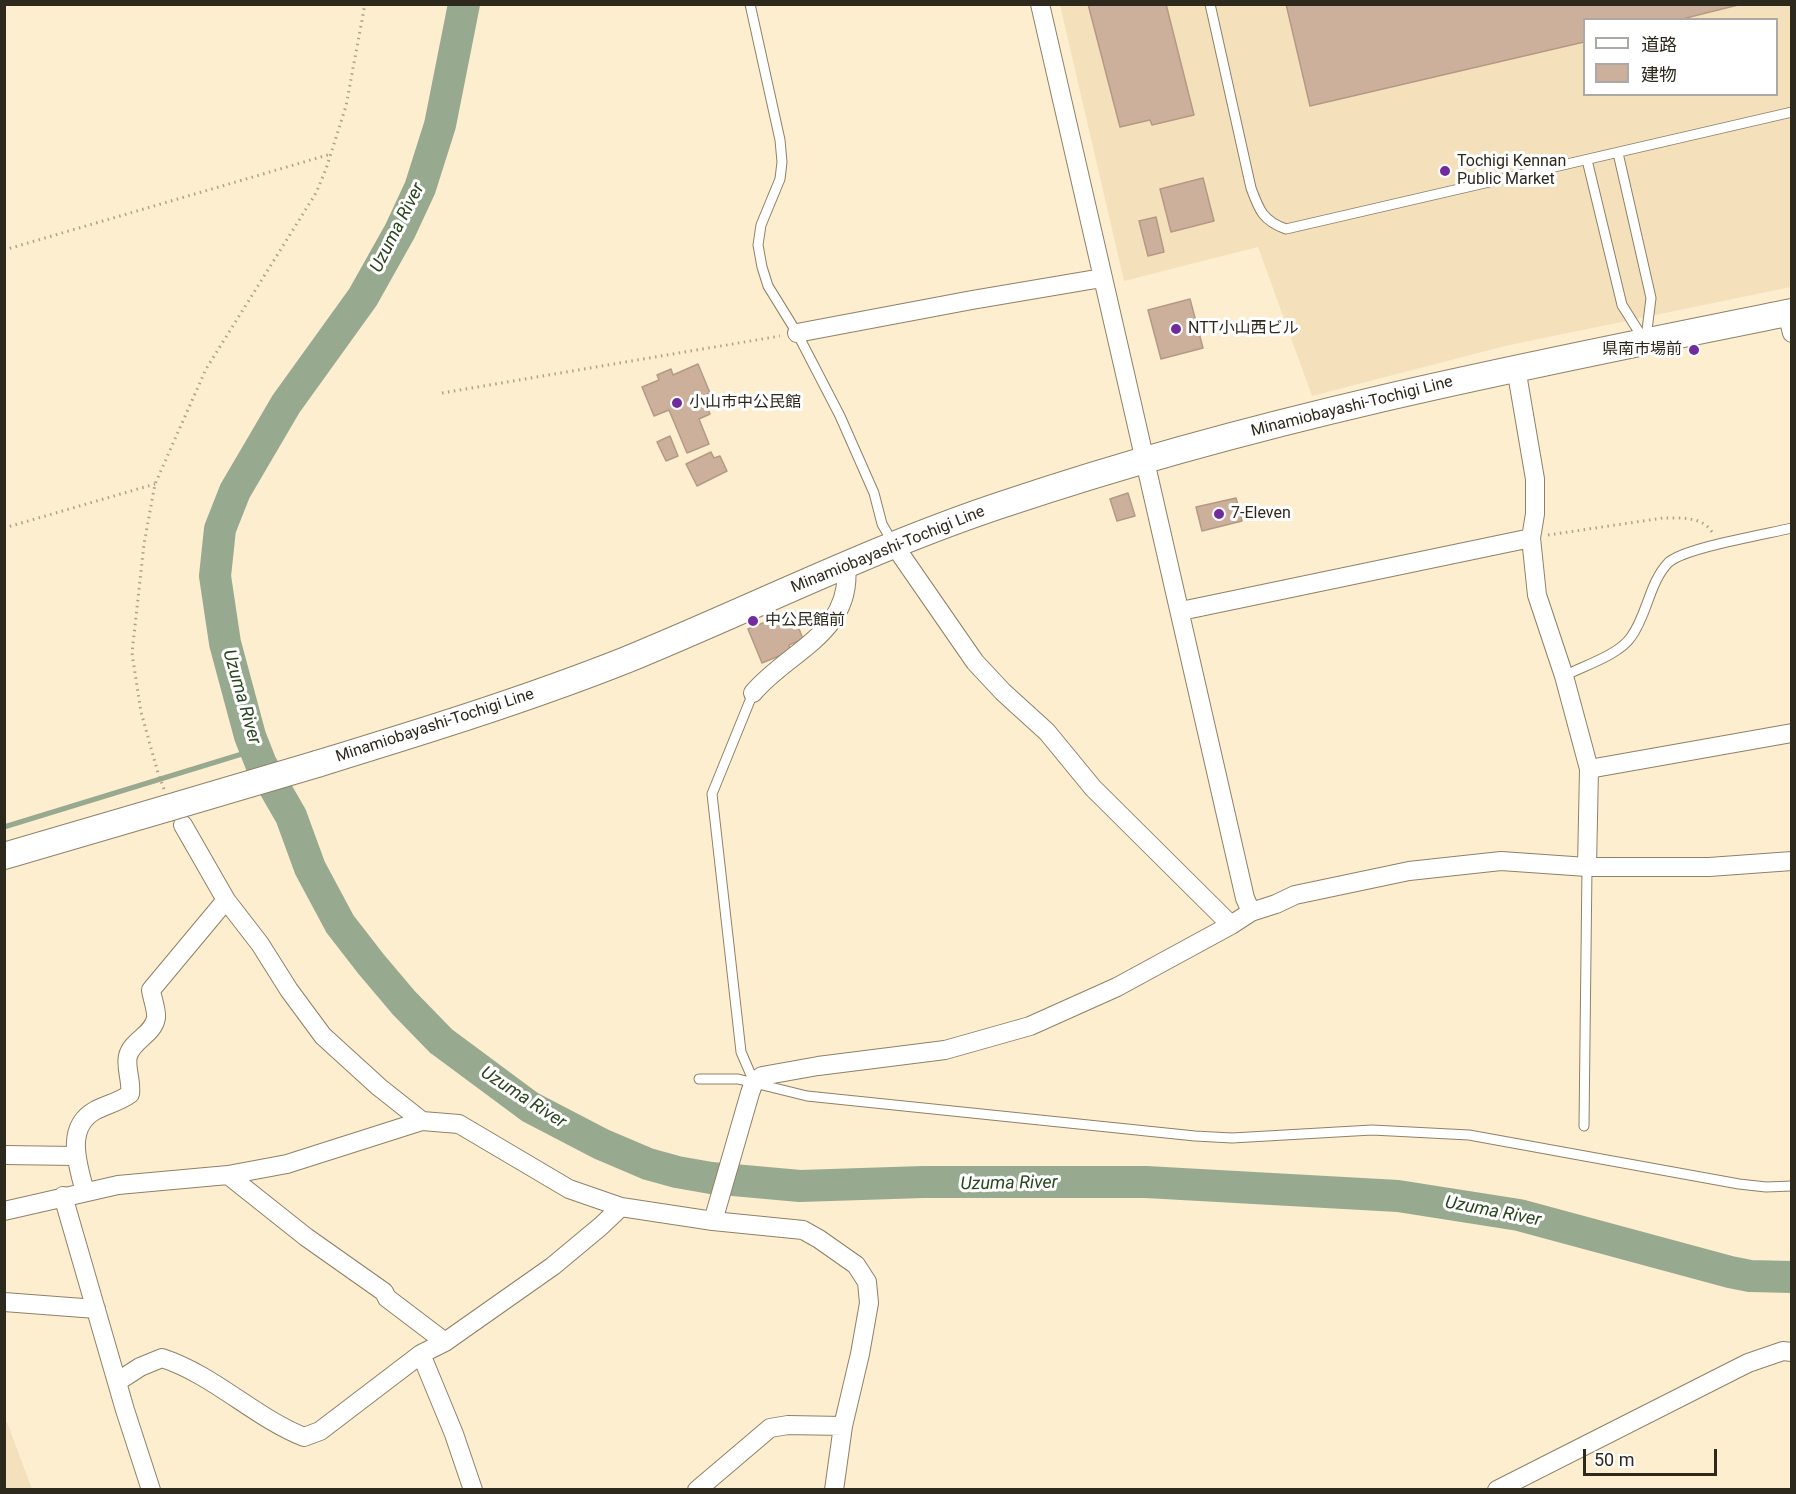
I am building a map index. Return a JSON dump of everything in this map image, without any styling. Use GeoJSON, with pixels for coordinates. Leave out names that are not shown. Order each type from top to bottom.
{"type":"FeatureCollection","features":[{"type":"Feature","properties":{"kind":"main road","name":"Minamiobayashi-Tochigi Line"},"geometry":{"type":"LineString","coordinates":[[4,856],[442,726],[627,659],[894,544],[1003,504],[1144,461],[1285,422],[1516,368],[1645,342],[1790,319]]}},
{"type":"Feature","properties":{"kind":"street"},"geometry":{"type":"LineString","coordinates":[[1040,4],[1245,898],[1251,912]]}},
{"type":"Feature","properties":{"kind":"street"},"geometry":{"type":"LineString","coordinates":[[797,333],[1102,278]]}},
{"type":"Feature","properties":{"kind":"street"},"geometry":{"type":"LineString","coordinates":[[1516,368],[1535,479],[1532,538],[1537,595],[1564,676],[1589,769],[1587,867]]}},
{"type":"Feature","properties":{"kind":"street"},"geometry":{"type":"LineString","coordinates":[[1181,611],[1532,538]]}},
{"type":"Feature","properties":{"kind":"street"},"geometry":{"type":"LineString","coordinates":[[894,544],[975,662],[1003,692],[1047,732],[1093,788],[1231,925]]}},
{"type":"Feature","properties":{"kind":"street"},"geometry":{"type":"LineString","coordinates":[[753,693],[762,682],[826,630],[845,592],[848,579],[846,566]]}},
{"type":"Feature","properties":{"kind":"street"},"geometry":{"type":"LineString","coordinates":[[1589,769],[1791,733]]}},
{"type":"Feature","properties":{"kind":"street"},"geometry":{"type":"LineString","coordinates":[[172,808],[226,900],[260,944],[289,990],[323,1036],[379,1087],[422,1120]]}},
{"type":"Feature","properties":{"kind":"street"},"geometry":{"type":"LineString","coordinates":[[715,1216],[752,1088],[762,1076],[818,1066],[945,1050],[1030,1026],[1117,987],[1251,912],[1295,895],[1409,871],[1501,861],[1587,867],[1709,867],[1791,861]]}},
{"type":"Feature","properties":{"kind":"street"},"geometry":{"type":"LineString","coordinates":[[85,1192],[76,1156],[76,1135],[80,1125],[94,1111],[121,1101],[130,1094],[127,1059],[132,1045],[150,1029],[156,1018],[151,990],[226,900]]}},
{"type":"Feature","properties":{"kind":"street"},"geometry":{"type":"LineString","coordinates":[[4,1211],[118,1185],[228,1175],[287,1164],[422,1120],[459,1124],[569,1189],[621,1208],[715,1216],[803,1230],[856,1264],[867,1282],[869,1303],[843,1426],[834,1490]]}},
{"type":"Feature","properties":{"kind":"street"},"geometry":{"type":"LineString","coordinates":[[4,1155],[76,1156]]}},
{"type":"Feature","properties":{"kind":"street"},"geometry":{"type":"LineString","coordinates":[[228,1175],[306,1237],[384,1292],[387,1298],[445,1342]]}},
{"type":"Feature","properties":{"kind":"street"},"geometry":{"type":"LineString","coordinates":[[63,1196],[151,1490]]}},
{"type":"Feature","properties":{"kind":"street"},"geometry":{"type":"LineString","coordinates":[[117,1382],[140,1367],[162,1358],[182,1365],[270,1420],[304,1437],[320,1431],[421,1354],[445,1342],[553,1266],[621,1208]]}},
{"type":"Feature","properties":{"kind":"street"},"geometry":{"type":"LineString","coordinates":[[4,1302],[96,1309]]}},
{"type":"Feature","properties":{"kind":"street"},"geometry":{"type":"LineString","coordinates":[[1497,1490],[1748,1363],[1783,1351],[1791,1352]]}},
{"type":"Feature","properties":{"kind":"street"},"geometry":{"type":"LineString","coordinates":[[421,1354],[454,1434],[472,1490]]}},
{"type":"Feature","properties":{"kind":"street"},"geometry":{"type":"LineString","coordinates":[[697,1490],[770,1428],[788,1425],[843,1426]]}},
{"type":"Feature","properties":{"kind":"lane"},"geometry":{"type":"LineString","coordinates":[[750,4],[780,140],[782,162],[780,179],[762,225],[758,245],[762,267],[768,286],[797,333],[860,459],[874,493],[882,524],[894,544]]}},
{"type":"Feature","properties":{"kind":"lane"},"geometry":{"type":"LineString","coordinates":[[1210,4],[1251,188],[1264,217],[1274,225],[1286,229],[1791,112]]}},
{"type":"Feature","properties":{"kind":"lane"},"geometry":{"type":"LineString","coordinates":[[1618,153],[1651,298],[1645,342]]}},
{"type":"Feature","properties":{"kind":"lane"},"geometry":{"type":"LineString","coordinates":[[1587,160],[1622,305],[1645,342]]}},
{"type":"Feature","properties":{"kind":"lane"},"geometry":{"type":"LineString","coordinates":[[1564,676],[1619,649],[1631,637],[1668,563],[1681,555],[1718,544],[1791,528]]}},
{"type":"Feature","properties":{"kind":"lane"},"geometry":{"type":"LineString","coordinates":[[752,1088],[741,1052],[712,794],[753,693]]}},
{"type":"Feature","properties":{"kind":"lane"},"geometry":{"type":"LineString","coordinates":[[1584,1126],[1587,867]]}},
{"type":"Feature","properties":{"kind":"lane"},"geometry":{"type":"LineString","coordinates":[[699,1079],[738,1079],[752,1088],[807,1096],[1195,1136],[1232,1138],[1372,1130],[1469,1135],[1739,1184],[1766,1187],[1791,1186]]}},
{"type":"Feature","properties":{"kind":"path"},"geometry":{"type":"LineString","coordinates":[[172,808],[158,773],[141,712],[132,653],[144,544],[155,484],[206,369],[316,193],[346,106],[365,4]]}},
{"type":"Feature","properties":{"kind":"path"},"geometry":{"type":"LineString","coordinates":[[4,250],[331,154]]}},
{"type":"Feature","properties":{"kind":"path"},"geometry":{"type":"LineString","coordinates":[[442,393],[797,333]]}},
{"type":"Feature","properties":{"kind":"path"},"geometry":{"type":"LineString","coordinates":[[4,528],[155,484]]}},
{"type":"Feature","properties":{"kind":"path"},"geometry":{"type":"LineString","coordinates":[[1532,538],[1623,523],[1680,518],[1702,522],[1711,529],[1718,544]]}},
{"type":"Feature","properties":{"kind":"shaded area","name":"Tochigi Kennan Public Market"},"geometry":{"type":"Polygon","coordinates":[[[1060,5],[1791,5],[1791,287],[1505,346],[1312,396],[1258,247],[1124,281],[1060,5]]]}},
{"type":"Feature","properties":{"kind":"shaded area"},"geometry":{"type":"Polygon","coordinates":[[[7,1422],[32,1489],[5,1489],[4,1423],[7,1422]]]}},
{"type":"Feature","properties":{"kind":"building"},"geometry":{"type":"Polygon","coordinates":[[[1088,4],[1166,4],[1194,115],[1152,125],[1150,120],[1120,127],[1088,4]]]}},
{"type":"Feature","properties":{"kind":"building"},"geometry":{"type":"Polygon","coordinates":[[[1286,4],[1742,4],[1686,18],[1583,18],[1583,42],[1310,106],[1286,4]]]}},
{"type":"Feature","properties":{"kind":"building"},"geometry":{"type":"Polygon","coordinates":[[[1203,178],[1214,221],[1171,232],[1160,189],[1203,178]]]}},
{"type":"Feature","properties":{"kind":"building"},"geometry":{"type":"Polygon","coordinates":[[[1156,217],[1164,252],[1148,256],[1139,221],[1156,217]]]}},
{"type":"Feature","properties":{"kind":"building","name":"NTT小山西ビル"},"geometry":{"type":"Polygon","coordinates":[[[1190,299],[1203,348],[1161,359],[1148,310],[1190,299]]]}},
{"type":"Feature","properties":{"kind":"building","name":"小山市中公民館"},"geometry":{"type":"Polygon","coordinates":[[[698,364],[710,393],[703,396],[710,414],[699,419],[709,444],[687,453],[669,410],[654,416],[642,387],[659,380],[657,375],[671,369],[673,375],[698,364]]]}},
{"type":"Feature","properties":{"kind":"building"},"geometry":{"type":"Polygon","coordinates":[[[670,436],[678,456],[666,461],[657,442],[670,436]]]}},
{"type":"Feature","properties":{"kind":"building"},"geometry":{"type":"Polygon","coordinates":[[[711,452],[714,458],[720,456],[727,471],[697,486],[686,464],[711,452]]]}},
{"type":"Feature","properties":{"kind":"building"},"geometry":{"type":"Polygon","coordinates":[[[1128,493],[1135,516],[1117,521],[1110,499],[1128,493]]]}},
{"type":"Feature","properties":{"kind":"building","name":"7-Eleven"},"geometry":{"type":"Polygon","coordinates":[[[1236,498],[1242,521],[1202,531],[1196,507],[1236,498]]]}},
{"type":"Feature","properties":{"kind":"building"},"geometry":{"type":"Polygon","coordinates":[[[792,611],[803,639],[789,645],[791,651],[762,663],[748,629],[792,611]]]}},
{"type":"Feature","properties":{"kind":"waterway","name":"Uzuma River"},"geometry":{"type":"LineString","coordinates":[[464,4],[440,125],[420,188],[400,231],[363,297],[286,404],[235,491],[220,529],[215,576],[225,643],[250,736],[261,764],[291,816],[310,868],[340,924],[404,1003],[441,1041],[530,1107],[601,1144],[648,1164],[711,1178],[800,1186],[923,1182],[1146,1182],[1398,1196],[1519,1215],[1730,1272],[1750,1276],[1792,1277]]}},
{"type":"Feature","properties":{"kind":"waterway"},"geometry":{"type":"LineString","coordinates":[[4,827],[255,750]]}},
{"type":"Feature","properties":{"kind":"place","name":"Tochigi Kennan Public Market"},"geometry":{"type":"Point","coordinates":[1445,171]}},
{"type":"Feature","properties":{"kind":"place","name":"NTT小山西ビル"},"geometry":{"type":"Point","coordinates":[1176,329]}},
{"type":"Feature","properties":{"kind":"place","name":"県南市場前"},"geometry":{"type":"Point","coordinates":[1694,350]}},
{"type":"Feature","properties":{"kind":"place","name":"小山市中公民館"},"geometry":{"type":"Point","coordinates":[677,403]}},
{"type":"Feature","properties":{"kind":"place","name":"7-Eleven"},"geometry":{"type":"Point","coordinates":[1219,514]}},
{"type":"Feature","properties":{"kind":"place","name":"中公民館前"},"geometry":{"type":"Point","coordinates":[753,621]}}]}
